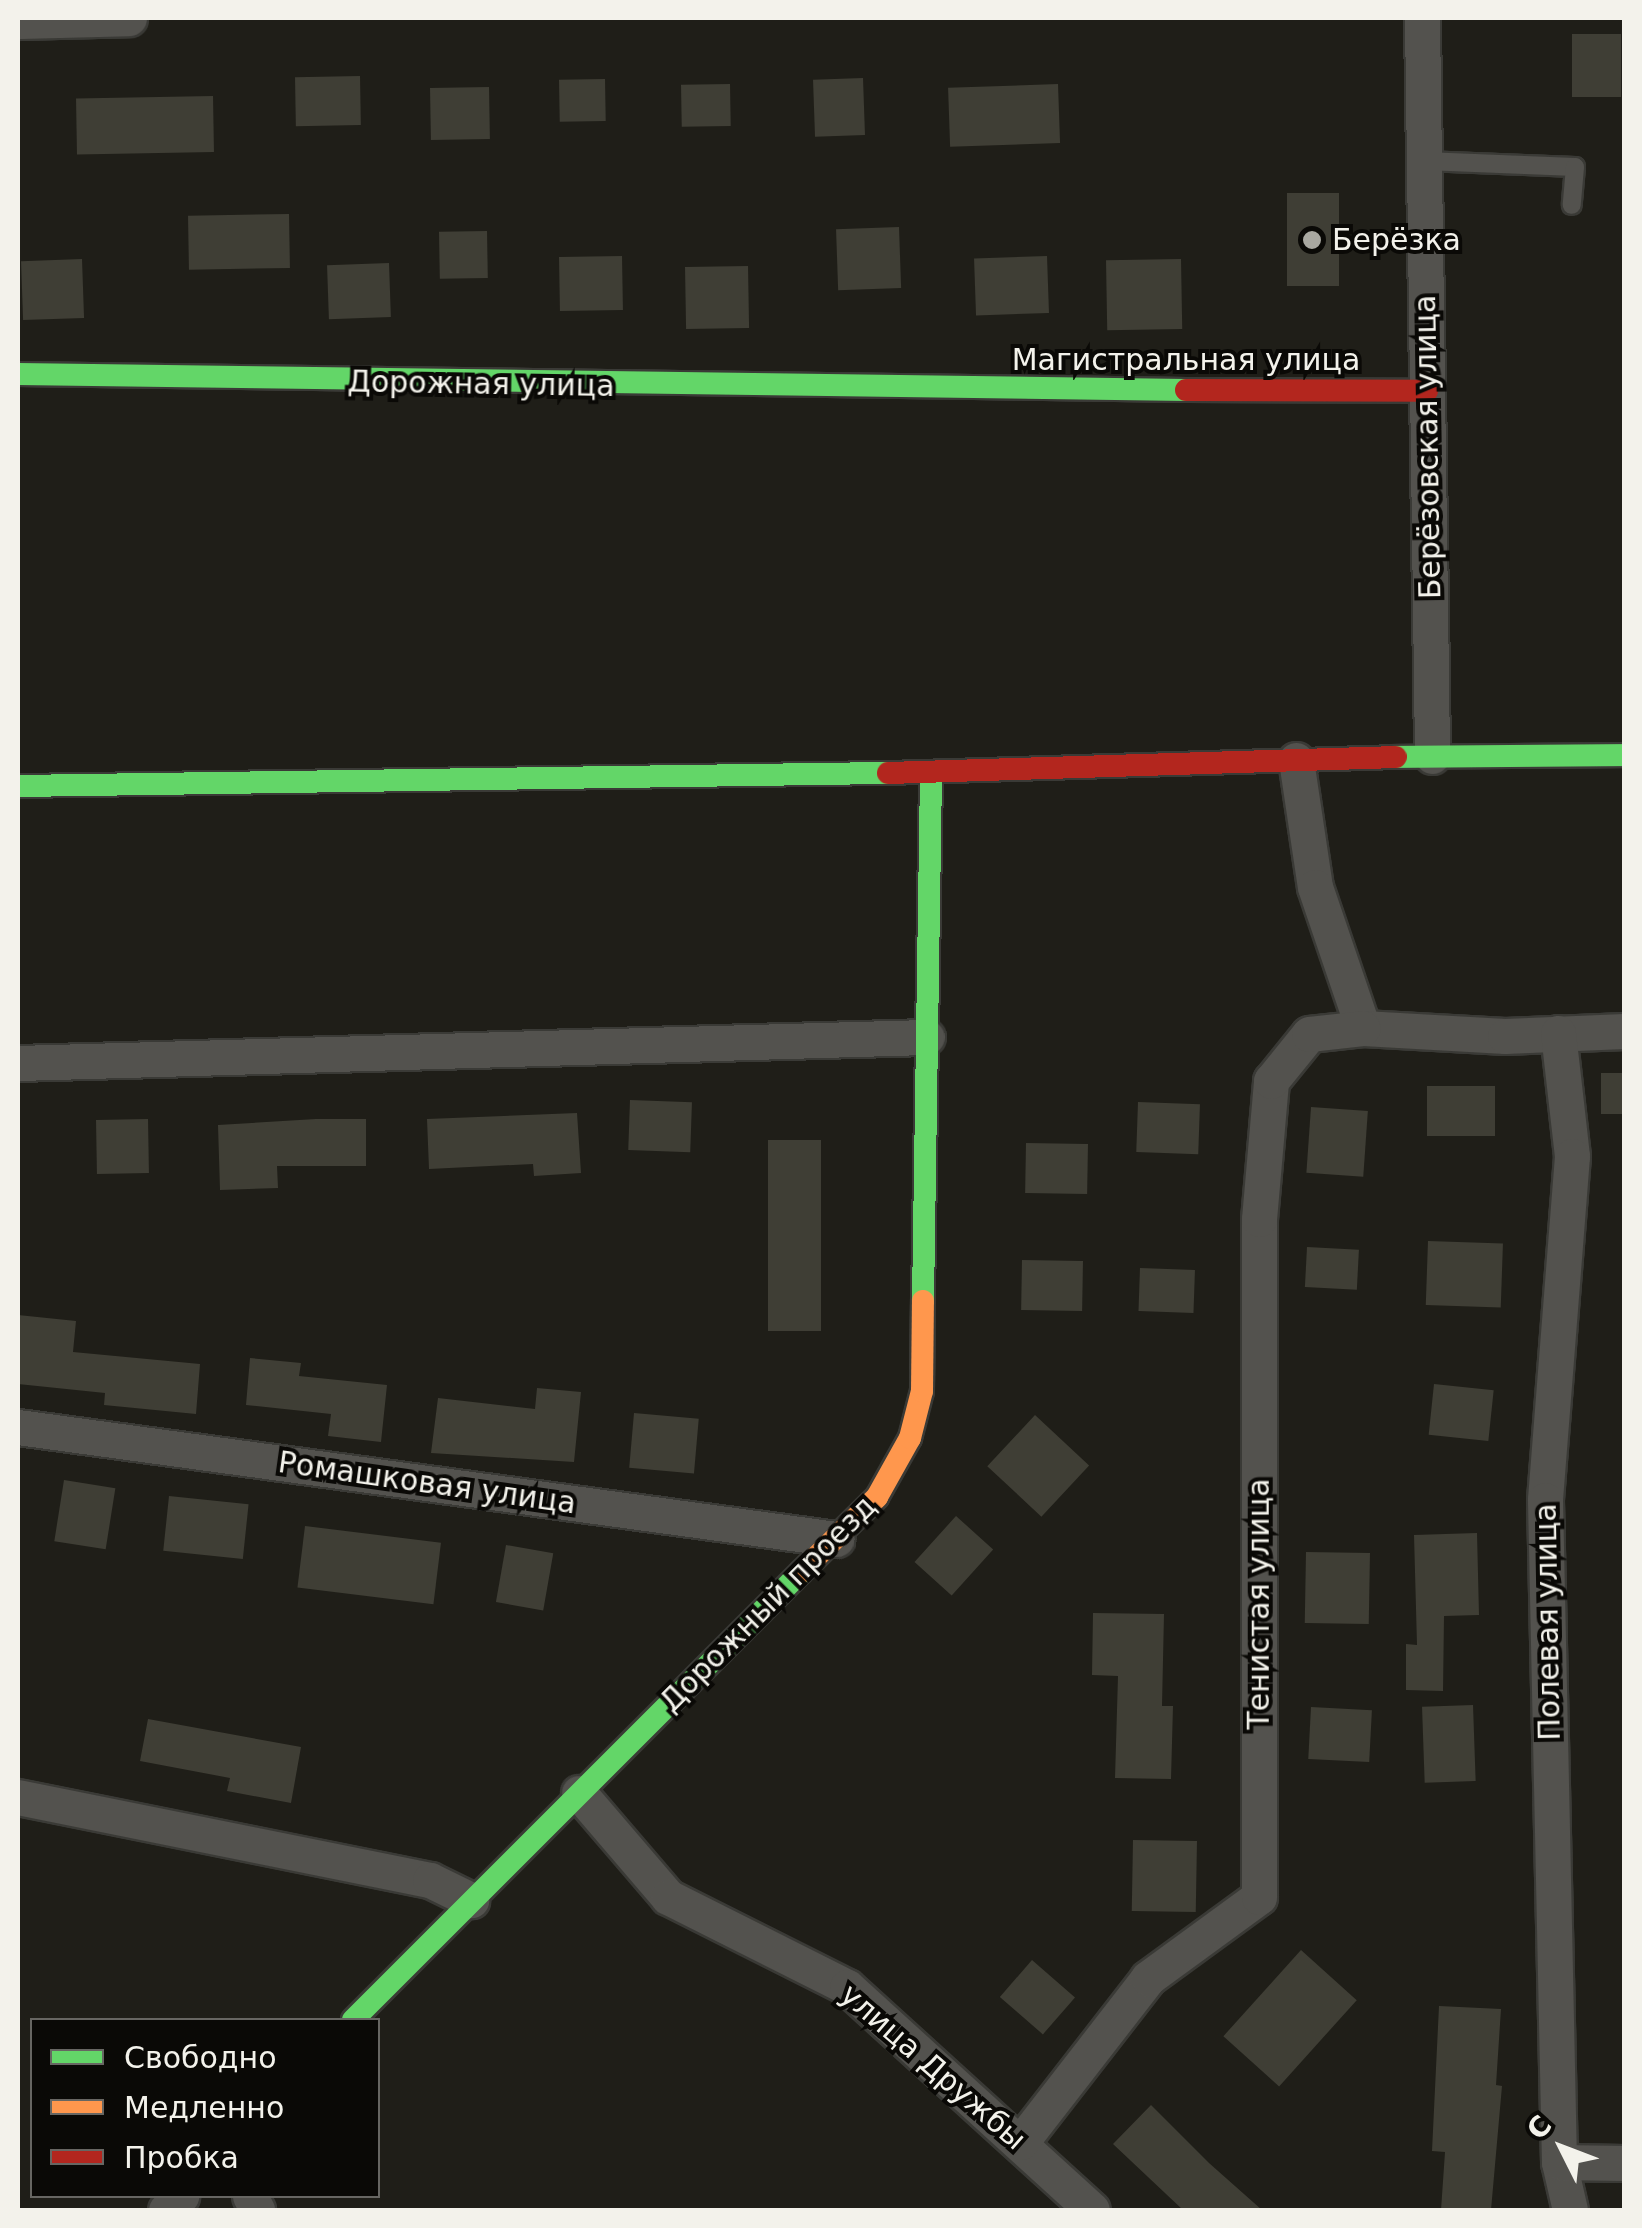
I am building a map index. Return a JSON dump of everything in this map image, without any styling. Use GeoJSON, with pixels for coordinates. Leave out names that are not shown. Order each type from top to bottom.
{"type":"FeatureCollection","features":[{"type":"Feature","properties":{"kind":"street"},"geometry":{"type":"LineString","coordinates":[[18,22],[128,18]]}},
{"type":"Feature","properties":{"kind":"street","name":"Берёзовская улица"},"geometry":{"type":"LineString","coordinates":[[1422,18],[1432,756]]}},
{"type":"Feature","properties":{"kind":"street","name":"Дорожная улица"},"geometry":{"type":"LineString","coordinates":[[18,374],[944,389]]}},
{"type":"Feature","properties":{"kind":"street","name":"Магистральная улица"},"geometry":{"type":"LineString","coordinates":[[944,389],[1427,391]]}},
{"type":"Feature","properties":{"kind":"street"},"geometry":{"type":"LineString","coordinates":[[18,786],[932,772],[1432,756],[1624,755]]}},
{"type":"Feature","properties":{"kind":"street"},"geometry":{"type":"LineString","coordinates":[[1296,760],[1314,887],[1363,1028],[1506,1036],[1624,1031]]}},
{"type":"Feature","properties":{"kind":"street","name":"Дорожный проезд"},"geometry":{"type":"LineString","coordinates":[[355,2018],[877,1497],[910,1438],[922,1391],[932,772]]}},
{"type":"Feature","properties":{"kind":"street","name":"Тенистая улица"},"geometry":{"type":"LineString","coordinates":[[1021,2142],[1148,1978],[1259,1898],[1260,1219],[1270,1081],[1309,1034],[1363,1028]]}},
{"type":"Feature","properties":{"kind":"street","name":"Полевая улица"},"geometry":{"type":"LineString","coordinates":[[1558,1033],[1572,1156],[1545,1500],[1559,2162],[1570,2210]]}},
{"type":"Feature","properties":{"kind":"street"},"geometry":{"type":"LineString","coordinates":[[18,1063],[928,1036]]}},
{"type":"Feature","properties":{"kind":"street","name":"Ромашковая улица"},"geometry":{"type":"LineString","coordinates":[[18,1428],[836,1539]]}},
{"type":"Feature","properties":{"kind":"street","name":"улица Дружбы"},"geometry":{"type":"LineString","coordinates":[[578,1794],[668,1897],[846,1987],[1092,2210]]}},
{"type":"Feature","properties":{"kind":"street"},"geometry":{"type":"LineString","coordinates":[[18,1797],[430,1880],[471,1900]]}},
{"type":"Feature","properties":{"kind":"street"},"geometry":{"type":"LineString","coordinates":[[1559,2162],[1624,2163]]}},
{"type":"Feature","properties":{"kind":"lane"},"geometry":{"type":"LineString","coordinates":[[1424,161],[1574,167],[1572,205]]}},
{"type":"Feature","properties":{"kind":"building"},"geometry":{"type":"Polygon","coordinates":[[[1572,34],[1621,34],[1621,97],[1572,97],[1572,34]]]}},
{"type":"Feature","properties":{"kind":"building"},"geometry":{"type":"Polygon","coordinates":[[[360,76],[361,125],[296,126],[295,77],[360,76]]]}},
{"type":"Feature","properties":{"kind":"building"},"geometry":{"type":"Polygon","coordinates":[[[863,78],[865,135],[815,137],[813,80],[863,78]]]}},
{"type":"Feature","properties":{"kind":"building"},"geometry":{"type":"Polygon","coordinates":[[[605,79],[606,121],[560,122],[559,80],[605,79]]]}},
{"type":"Feature","properties":{"kind":"building"},"geometry":{"type":"Polygon","coordinates":[[[730,84],[731,126],[682,127],[681,85],[730,84]]]}},
{"type":"Feature","properties":{"kind":"building"},"geometry":{"type":"Polygon","coordinates":[[[1058,84],[1060,143],[950,147],[948,88],[1058,84]]]}},
{"type":"Feature","properties":{"kind":"building"},"geometry":{"type":"Polygon","coordinates":[[[489,87],[490,139],[431,140],[430,88],[489,87]]]}},
{"type":"Feature","properties":{"kind":"building"},"geometry":{"type":"Polygon","coordinates":[[[213,96],[214,152],[77,154],[76,98],[213,96]]]}},
{"type":"Feature","properties":{"kind":"building","name":"Берёзка"},"geometry":{"type":"Polygon","coordinates":[[[1287,193],[1339,193],[1339,286],[1287,286],[1287,193]]]}},
{"type":"Feature","properties":{"kind":"building"},"geometry":{"type":"Polygon","coordinates":[[[289,214],[290,268],[189,270],[188,216],[289,214]]]}},
{"type":"Feature","properties":{"kind":"building"},"geometry":{"type":"Polygon","coordinates":[[[899,227],[901,288],[838,290],[836,229],[899,227]]]}},
{"type":"Feature","properties":{"kind":"building"},"geometry":{"type":"Polygon","coordinates":[[[487,231],[488,278],[440,279],[439,232],[487,231]]]}},
{"type":"Feature","properties":{"kind":"building"},"geometry":{"type":"Polygon","coordinates":[[[622,256],[623,310],[560,311],[559,257],[622,256]]]}},
{"type":"Feature","properties":{"kind":"building"},"geometry":{"type":"Polygon","coordinates":[[[1047,256],[1049,313],[976,316],[974,259],[1047,256]]]}},
{"type":"Feature","properties":{"kind":"building"},"geometry":{"type":"Polygon","coordinates":[[[82,259],[84,318],[23,320],[21,261],[82,259]]]}},
{"type":"Feature","properties":{"kind":"building"},"geometry":{"type":"Polygon","coordinates":[[[1181,259],[1182,329],[1107,330],[1106,260],[1181,259]]]}},
{"type":"Feature","properties":{"kind":"building"},"geometry":{"type":"Polygon","coordinates":[[[389,263],[391,317],[329,319],[327,265],[389,263]]]}},
{"type":"Feature","properties":{"kind":"building"},"geometry":{"type":"Polygon","coordinates":[[[748,266],[749,328],[686,329],[685,267],[748,266]]]}},
{"type":"Feature","properties":{"kind":"building"},"geometry":{"type":"Polygon","coordinates":[[[1601,1073],[1624,1073],[1624,1114],[1601,1114],[1601,1073]]]}},
{"type":"Feature","properties":{"kind":"building"},"geometry":{"type":"Polygon","coordinates":[[[1427,1086],[1495,1086],[1495,1136],[1427,1136],[1427,1086]]]}},
{"type":"Feature","properties":{"kind":"building"},"geometry":{"type":"Polygon","coordinates":[[[630,1100],[692,1102],[690,1152],[628,1150],[630,1100]]]}},
{"type":"Feature","properties":{"kind":"building"},"geometry":{"type":"Polygon","coordinates":[[[1138,1102],[1200,1104],[1198,1154],[1136,1152],[1138,1102]]]}},
{"type":"Feature","properties":{"kind":"building"},"geometry":{"type":"Polygon","coordinates":[[[1311,1107],[1368,1111],[1363,1177],[1306,1173],[1311,1107]]]}},
{"type":"Feature","properties":{"kind":"building"},"geometry":{"type":"Polygon","coordinates":[[[577,1113],[581,1173],[534,1176],[533,1164],[429,1169],[427,1119],[577,1113]]]}},
{"type":"Feature","properties":{"kind":"building"},"geometry":{"type":"Polygon","coordinates":[[[148,1119],[149,1173],[97,1174],[96,1120],[148,1119]]]}},
{"type":"Feature","properties":{"kind":"building"},"geometry":{"type":"Polygon","coordinates":[[[366,1119],[366,1166],[277,1166],[278,1188],[220,1190],[218,1125],[366,1119]]]}},
{"type":"Feature","properties":{"kind":"building"},"geometry":{"type":"Polygon","coordinates":[[[768,1140],[821,1140],[821,1331],[768,1331],[768,1140]]]}},
{"type":"Feature","properties":{"kind":"building"},"geometry":{"type":"Polygon","coordinates":[[[1026,1143],[1088,1144],[1087,1194],[1025,1193],[1026,1143]]]}},
{"type":"Feature","properties":{"kind":"building"},"geometry":{"type":"Polygon","coordinates":[[[1428,1241],[1503,1244],[1501,1308],[1426,1305],[1428,1241]]]}},
{"type":"Feature","properties":{"kind":"building"},"geometry":{"type":"Polygon","coordinates":[[[1307,1247],[1359,1250],[1357,1290],[1305,1287],[1307,1247]]]}},
{"type":"Feature","properties":{"kind":"building"},"geometry":{"type":"Polygon","coordinates":[[[1022,1260],[1083,1261],[1082,1311],[1021,1310],[1022,1260]]]}},
{"type":"Feature","properties":{"kind":"building"},"geometry":{"type":"Polygon","coordinates":[[[1140,1268],[1195,1270],[1193,1313],[1138,1311],[1140,1268]]]}},
{"type":"Feature","properties":{"kind":"building"},"geometry":{"type":"Polygon","coordinates":[[[18,1315],[76,1321],[73,1352],[200,1364],[196,1414],[104,1405],[105,1393],[18,1384],[18,1315]]]}},
{"type":"Feature","properties":{"kind":"building"},"geometry":{"type":"Polygon","coordinates":[[[250,1358],[301,1363],[299,1376],[387,1385],[381,1442],[328,1436],[331,1414],[246,1405],[250,1358]]]}},
{"type":"Feature","properties":{"kind":"building"},"geometry":{"type":"Polygon","coordinates":[[[1434,1384],[1494,1390],[1488,1441],[1429,1435],[1434,1384]]]}},
{"type":"Feature","properties":{"kind":"building"},"geometry":{"type":"Polygon","coordinates":[[[537,1388],[581,1392],[574,1462],[431,1453],[438,1398],[535,1409],[537,1388]]]}},
{"type":"Feature","properties":{"kind":"building"},"geometry":{"type":"Polygon","coordinates":[[[634,1413],[699,1419],[694,1473],[629,1468],[634,1413]]]}},
{"type":"Feature","properties":{"kind":"building"},"geometry":{"type":"Polygon","coordinates":[[[1035,1415],[1089,1465],[1041,1517],[987,1466],[1035,1415]]]}},
{"type":"Feature","properties":{"kind":"building"},"geometry":{"type":"Polygon","coordinates":[[[64,1480],[115,1488],[106,1549],[54,1541],[64,1480]]]}},
{"type":"Feature","properties":{"kind":"building"},"geometry":{"type":"Polygon","coordinates":[[[169,1496],[249,1504],[243,1559],[163,1551],[169,1496]]]}},
{"type":"Feature","properties":{"kind":"building"},"geometry":{"type":"Polygon","coordinates":[[[956,1516],[993,1549],[952,1596],[915,1562],[956,1516]]]}},
{"type":"Feature","properties":{"kind":"building"},"geometry":{"type":"Polygon","coordinates":[[[305,1526],[441,1543],[433,1604],[297,1588],[305,1526]]]}},
{"type":"Feature","properties":{"kind":"building"},"geometry":{"type":"Polygon","coordinates":[[[1477,1533],[1479,1615],[1444,1616],[1443,1691],[1406,1690],[1406,1644],[1417,1645],[1414,1535],[1477,1533]]]}},
{"type":"Feature","properties":{"kind":"building"},"geometry":{"type":"Polygon","coordinates":[[[506,1545],[553,1553],[543,1610],[496,1602],[506,1545]]]}},
{"type":"Feature","properties":{"kind":"building"},"geometry":{"type":"Polygon","coordinates":[[[1306,1552],[1370,1553],[1369,1624],[1305,1623],[1306,1552]]]}},
{"type":"Feature","properties":{"kind":"building"},"geometry":{"type":"Polygon","coordinates":[[[1093,1613],[1164,1614],[1162,1706],[1173,1706],[1171,1779],[1115,1778],[1118,1676],[1092,1675],[1093,1613]]]}},
{"type":"Feature","properties":{"kind":"building"},"geometry":{"type":"Polygon","coordinates":[[[1473,1705],[1476,1781],[1425,1783],[1422,1707],[1473,1705]]]}},
{"type":"Feature","properties":{"kind":"building"},"geometry":{"type":"Polygon","coordinates":[[[1311,1707],[1372,1710],[1369,1762],[1308,1759],[1311,1707]]]}},
{"type":"Feature","properties":{"kind":"building"},"geometry":{"type":"Polygon","coordinates":[[[148,1719],[301,1747],[291,1803],[227,1791],[230,1778],[140,1761],[148,1719]]]}},
{"type":"Feature","properties":{"kind":"building"},"geometry":{"type":"Polygon","coordinates":[[[1133,1840],[1197,1841],[1196,1912],[1132,1911],[1133,1840]]]}},
{"type":"Feature","properties":{"kind":"building"},"geometry":{"type":"Polygon","coordinates":[[[1301,1950],[1357,2000],[1279,2086],[1223,2036],[1301,1950]]]}},
{"type":"Feature","properties":{"kind":"building"},"geometry":{"type":"Polygon","coordinates":[[[1032,1960],[1075,1997],[1043,2034],[1000,1997],[1032,1960]]]}},
{"type":"Feature","properties":{"kind":"building"},"geometry":{"type":"Polygon","coordinates":[[[1439,2006],[1501,2009],[1496,2085],[1502,2086],[1491,2210],[1441,2210],[1445,2152],[1432,2151],[1439,2006]]]}},
{"type":"Feature","properties":{"kind":"building"},"geometry":{"type":"Polygon","coordinates":[[[1151,2105],[1262,2210],[1183,2210],[1113,2144],[1151,2105]]]}},
{"type":"Feature","properties":{"kind":"traffic: fast"},"geometry":{"type":"LineString","coordinates":[[18,374],[1186,390]]}},
{"type":"Feature","properties":{"kind":"traffic: fast"},"geometry":{"type":"LineString","coordinates":[[1396,757],[1624,755]]}},
{"type":"Feature","properties":{"kind":"traffic: fast"},"geometry":{"type":"LineString","coordinates":[[923,1301],[931,772]]}},
{"type":"Feature","properties":{"kind":"traffic: fast"},"geometry":{"type":"LineString","coordinates":[[18,786],[888,773]]}},
{"type":"Feature","properties":{"kind":"traffic: fast"},"geometry":{"type":"LineString","coordinates":[[355,2018],[801,1572]]}},
{"type":"Feature","properties":{"kind":"traffic: slow"},"geometry":{"type":"LineString","coordinates":[[801,1572],[877,1497],[910,1438],[922,1391],[923,1301]]}},
{"type":"Feature","properties":{"kind":"traffic: jam"},"geometry":{"type":"LineString","coordinates":[[1186,390],[1427,391]]}},
{"type":"Feature","properties":{"kind":"traffic: jam"},"geometry":{"type":"LineString","coordinates":[[888,773],[1396,757]]}},
{"type":"Feature","properties":{"kind":"place","name":"Берёзка"},"geometry":{"type":"Point","coordinates":[1312,240]}}]}
